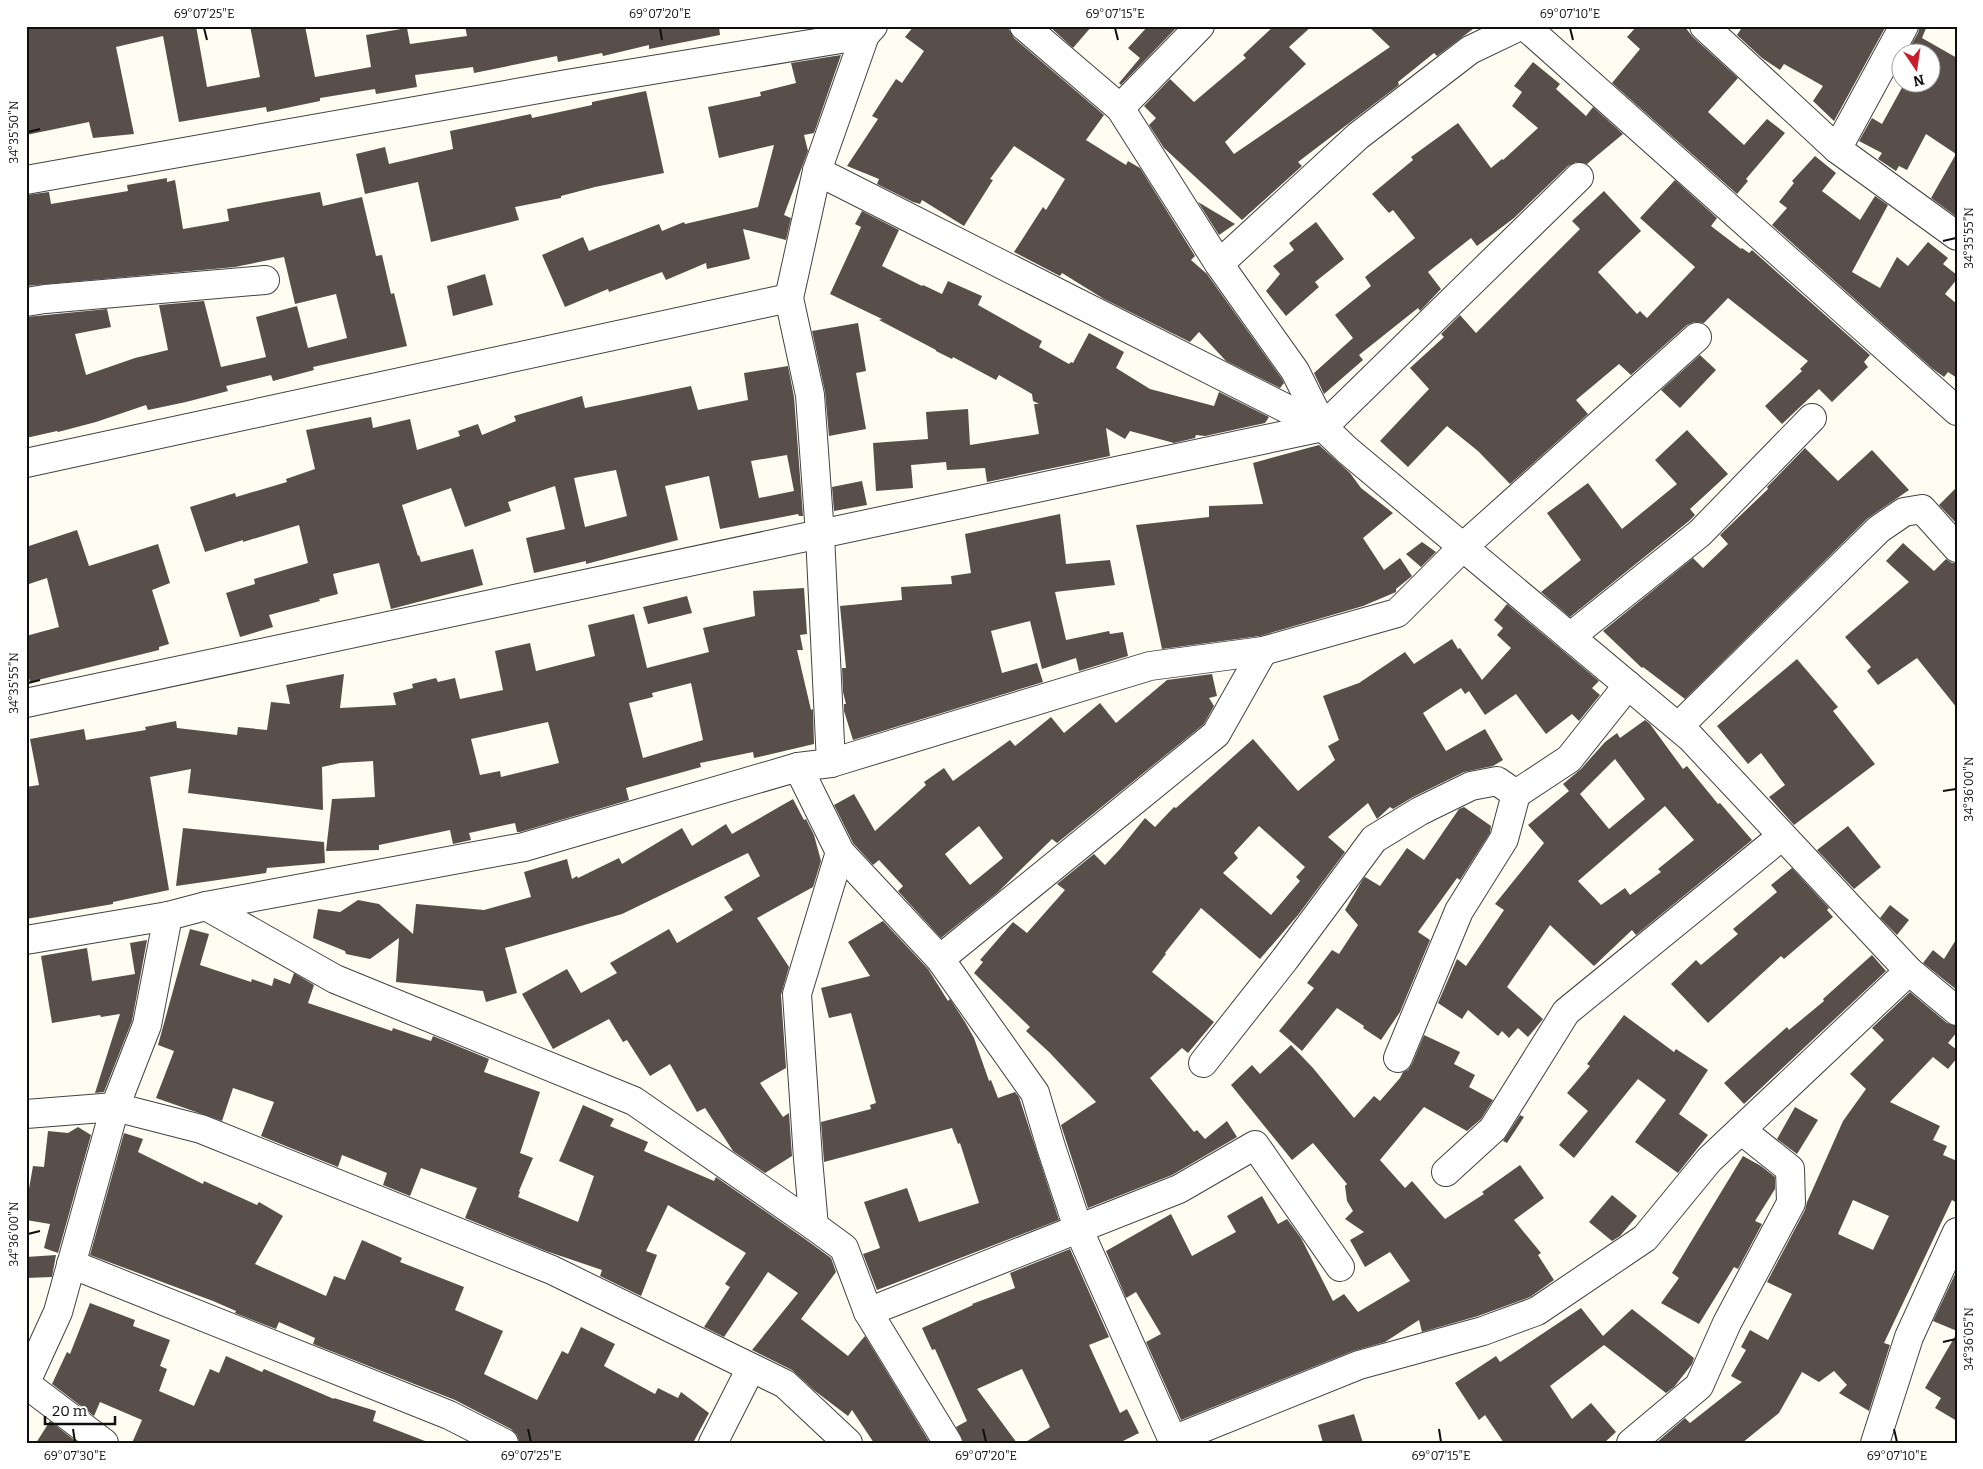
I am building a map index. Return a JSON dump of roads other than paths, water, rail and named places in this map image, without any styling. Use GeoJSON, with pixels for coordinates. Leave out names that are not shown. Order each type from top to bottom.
{"type":"FeatureCollection","features":[{"type":"Feature","properties":{"kind":"street"},"geometry":{"type":"LineString","coordinates":[[1024,26],[1120,108],[1219,264],[1295,371],[1323,427]]}},
{"type":"Feature","properties":{"kind":"street"},"geometry":{"type":"LineString","coordinates":[[1120,108],[1200,26]]}},
{"type":"Feature","properties":{"kind":"street"},"geometry":{"type":"LineString","coordinates":[[1219,264],[1358,136],[1470,50],[1520,26]]}},
{"type":"Feature","properties":{"kind":"street"},"geometry":{"type":"LineString","coordinates":[[1525,26],[1957,412]]}},
{"type":"Feature","properties":{"kind":"street"},"geometry":{"type":"LineString","coordinates":[[1837,149],[1904,26]]}},
{"type":"Feature","properties":{"kind":"street"},"geometry":{"type":"LineString","coordinates":[[831,763],[820,535],[810,395],[789,298],[817,171],[869,31]]}},
{"type":"Feature","properties":{"kind":"street"},"geometry":{"type":"LineString","coordinates":[[26,180],[869,31]]}},
{"type":"Feature","properties":{"kind":"street"},"geometry":{"type":"LineString","coordinates":[[1716,31],[1837,149],[1957,236]]}},
{"type":"Feature","properties":{"kind":"street"},"geometry":{"type":"LineString","coordinates":[[817,171],[1323,427],[1691,738],[1909,971],[1957,1011]]}},
{"type":"Feature","properties":{"kind":"street"},"geometry":{"type":"LineString","coordinates":[[26,703],[1323,427],[1580,177]]}},
{"type":"Feature","properties":{"kind":"street"},"geometry":{"type":"LineString","coordinates":[[26,302],[45,298],[265,280]]}},
{"type":"Feature","properties":{"kind":"street"},"geometry":{"type":"LineString","coordinates":[[26,463],[789,298]]}},
{"type":"Feature","properties":{"kind":"street"},"geometry":{"type":"LineString","coordinates":[[26,940],[168,916],[206,906],[524,847],[798,767],[831,763],[1150,666],[1263,651],[1397,613],[1463,547],[1697,337]]}},
{"type":"Feature","properties":{"kind":"street"},"geometry":{"type":"LineString","coordinates":[[1570,637],[1700,533],[1812,418]]}},
{"type":"Feature","properties":{"kind":"street"},"geometry":{"type":"LineString","coordinates":[[1678,727],[1879,529],[1904,512],[1922,509],[1957,548]]}},
{"type":"Feature","properties":{"kind":"street"},"geometry":{"type":"LineString","coordinates":[[940,959],[1216,734],[1263,651]]}},
{"type":"Feature","properties":{"kind":"street"},"geometry":{"type":"LineString","coordinates":[[1398,1058],[1459,911],[1504,839],[1516,794],[1569,759],[1628,685]]}},
{"type":"Feature","properties":{"kind":"street"},"geometry":{"type":"LineString","coordinates":[[798,767],[840,852],[940,959],[1035,1093],[1050,1146],[1078,1228],[1173,1441],[1359,1365],[1483,1331],[1537,1311],[1645,1238],[1709,1160],[1909,971]]}},
{"type":"Feature","properties":{"kind":"street"},"geometry":{"type":"LineString","coordinates":[[1203,1063],[1285,959],[1374,839],[1420,811],[1471,786],[1497,781],[1516,794]]}},
{"type":"Feature","properties":{"kind":"street"},"geometry":{"type":"LineString","coordinates":[[1446,1172],[1493,1129],[1566,1012],[1782,836]]}},
{"type":"Feature","properties":{"kind":"street"},"geometry":{"type":"LineString","coordinates":[[814,1226],[797,994],[840,852]]}},
{"type":"Feature","properties":{"kind":"street"},"geometry":{"type":"LineString","coordinates":[[206,906],[335,979],[634,1101],[814,1226],[844,1248],[868,1312],[948,1443]]}},
{"type":"Feature","properties":{"kind":"street"},"geometry":{"type":"LineString","coordinates":[[104,1443],[26,1383],[58,1312],[115,1107],[147,1025],[168,916]]}},
{"type":"Feature","properties":{"kind":"street"},"geometry":{"type":"LineString","coordinates":[[26,1114],[115,1107],[201,1129],[552,1270],[785,1384],[848,1443]]}},
{"type":"Feature","properties":{"kind":"street"},"geometry":{"type":"LineString","coordinates":[[1631,1443],[1699,1386],[1727,1323],[1791,1203],[1790,1169],[1741,1130]]}},
{"type":"Feature","properties":{"kind":"street"},"geometry":{"type":"LineString","coordinates":[[868,1312],[1179,1189],[1255,1145],[1340,1267]]}},
{"type":"Feature","properties":{"kind":"street"},"geometry":{"type":"LineString","coordinates":[[1874,1443],[1908,1337],[1957,1232]]}},
{"type":"Feature","properties":{"kind":"street"},"geometry":{"type":"LineString","coordinates":[[71,1264],[449,1415],[504,1443]]}},
{"type":"Feature","properties":{"kind":"street"},"geometry":{"type":"LineString","coordinates":[[713,1443],[751,1368]]}}]}
